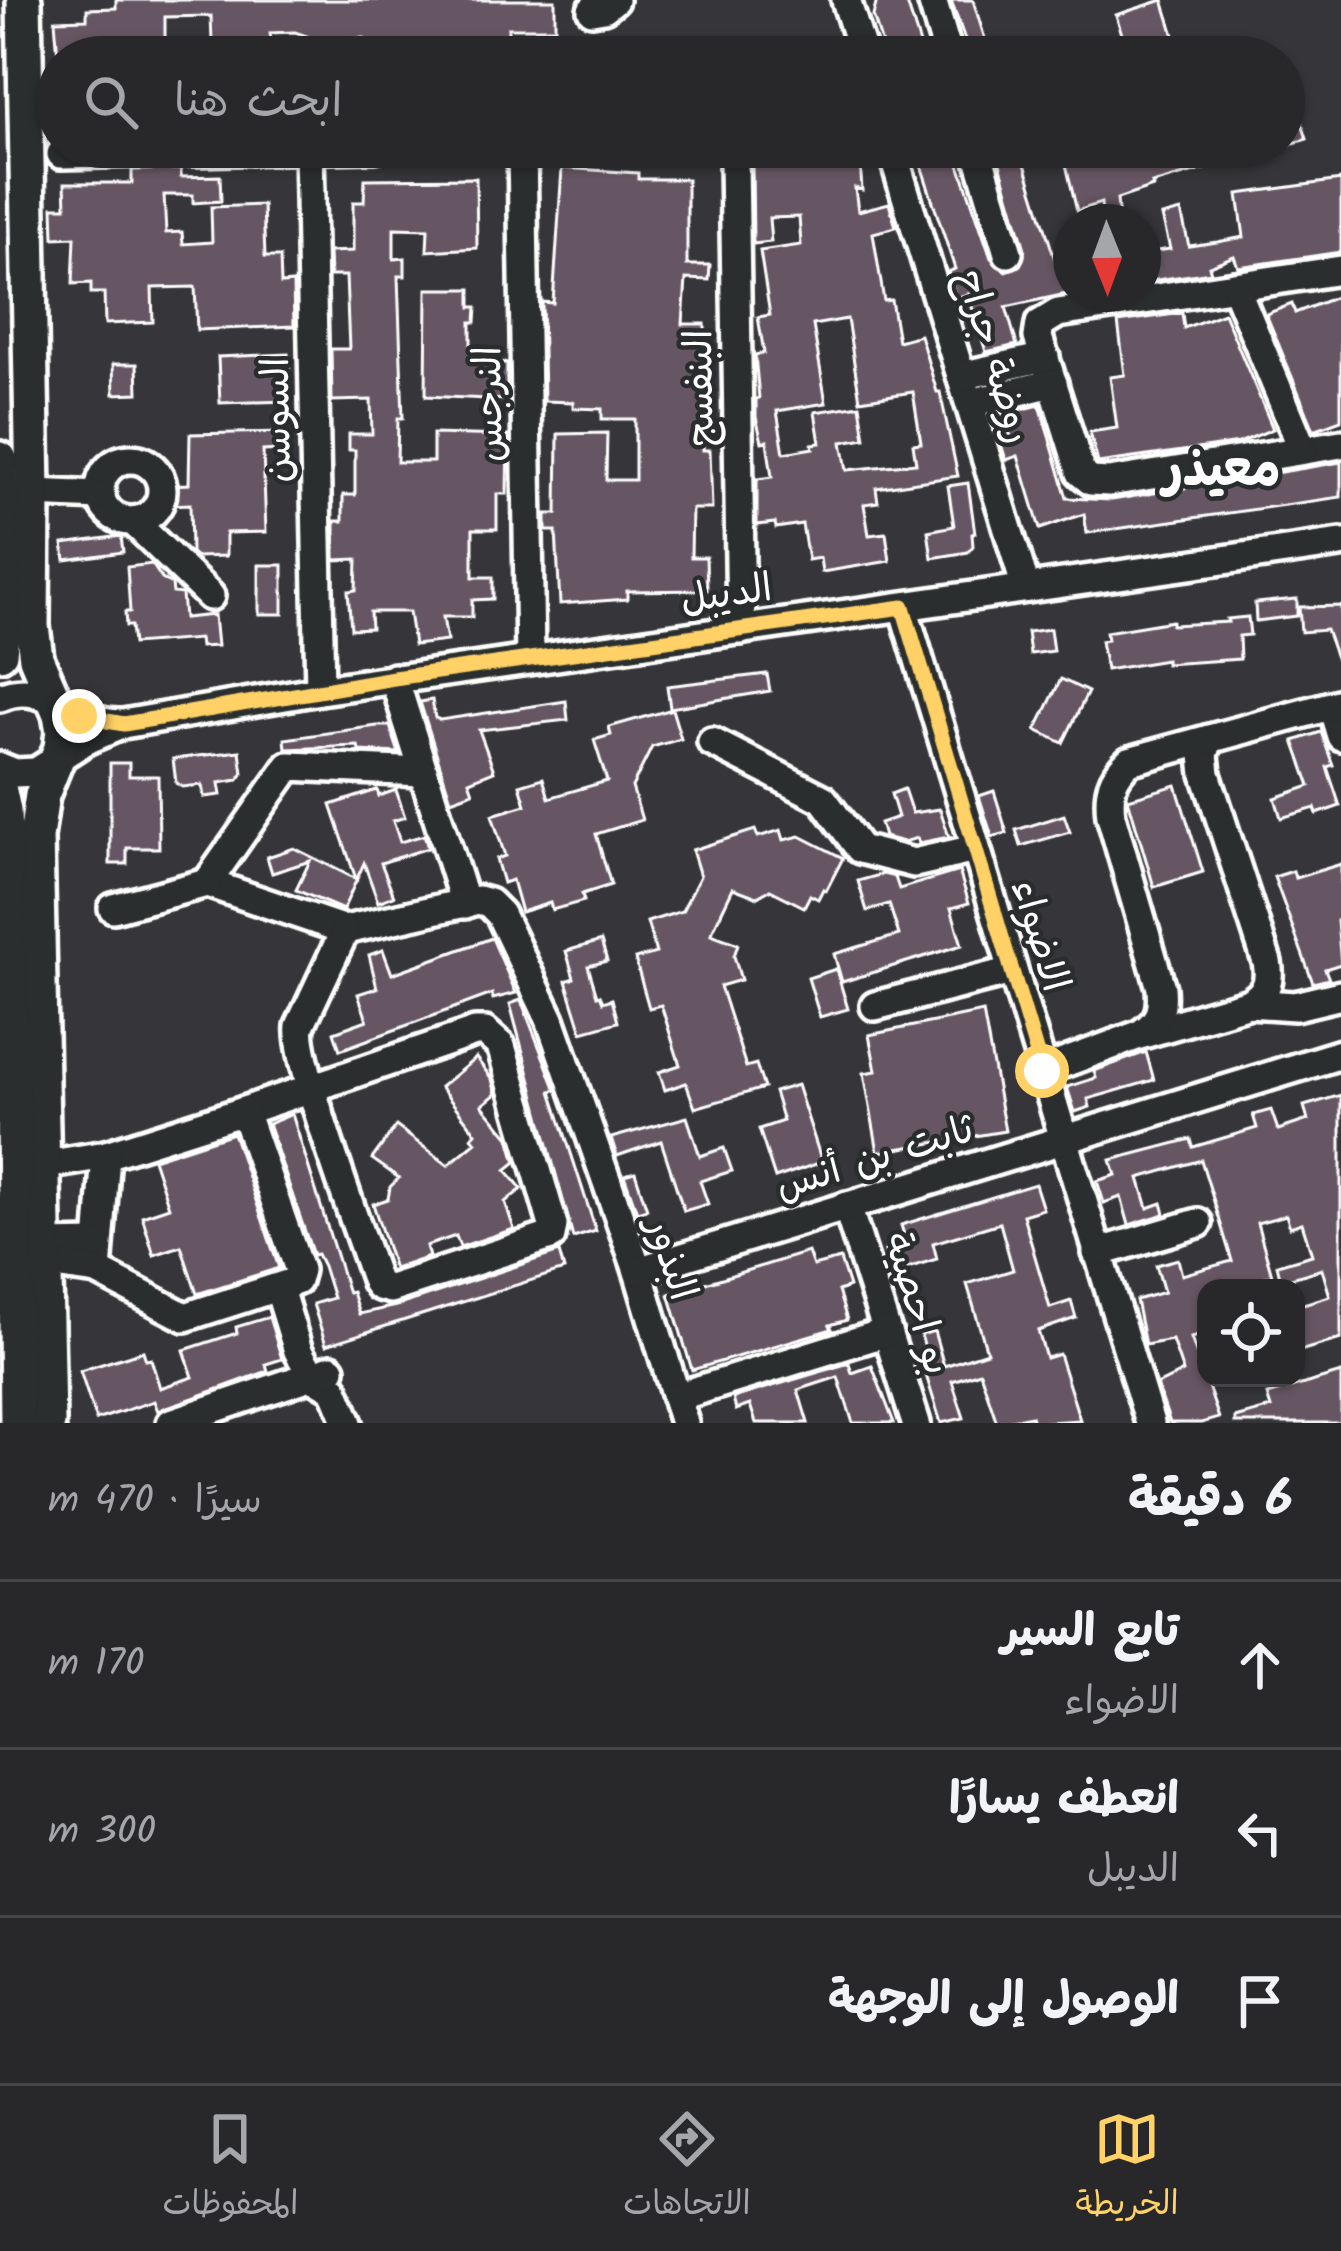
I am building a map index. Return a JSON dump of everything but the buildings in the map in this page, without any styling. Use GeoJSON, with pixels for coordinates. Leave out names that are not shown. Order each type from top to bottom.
{"type":"FeatureCollection","features":[{"type":"Feature","properties":{"kind":"main road"},"geometry":{"type":"LineString","coordinates":[[24,0],[33,642],[63,731],[37,823],[48,1423]]}},
{"type":"Feature","properties":{"kind":"main road"},"geometry":{"type":"LineString","coordinates":[[0,458],[0,652]]}},
{"type":"Feature","properties":{"kind":"main road"},"geometry":{"type":"LineString","coordinates":[[0,793],[7,1208],[17,1423]]}},
{"type":"Feature","properties":{"kind":"street"},"geometry":{"type":"LineString","coordinates":[[846,0],[857,36]]}},
{"type":"Feature","properties":{"kind":"street"},"geometry":{"type":"LineString","coordinates":[[932,0],[943,36]]}},
{"type":"Feature","properties":{"kind":"street","name":"السوسن"},"geometry":{"type":"LineString","coordinates":[[309,168],[320,690]]}},
{"type":"Feature","properties":{"kind":"street","name":"النرجس"},"geometry":{"type":"LineString","coordinates":[[522,168],[530,659]]}},
{"type":"Feature","properties":{"kind":"street","name":"البنفسج"},"geometry":{"type":"LineString","coordinates":[[734,168],[741,630]]}},
{"type":"Feature","properties":{"kind":"street","name":"روضة جراح"},"geometry":{"type":"LineString","coordinates":[[897,168],[1026,588]]}},
{"type":"Feature","properties":{"kind":"street"},"geometry":{"type":"LineString","coordinates":[[982,168],[1008,254]]}},
{"type":"Feature","properties":{"kind":"street"},"geometry":{"type":"LineString","coordinates":[[1341,270],[1058,313],[1040,324],[1038,337],[1081,472],[1091,481],[1109,482],[1341,444]]}},
{"type":"Feature","properties":{"kind":"street"},"geometry":{"type":"LineString","coordinates":[[1235,286],[1303,451]]}},
{"type":"Feature","properties":{"kind":"street"},"geometry":{"type":"LineString","coordinates":[[965,390],[1049,370]]}},
{"type":"Feature","properties":{"kind":"street"},"geometry":{"type":"LineString","coordinates":[[139,460],[154,469],[162,485],[160,502],[149,516],[133,521],[116,518],[101,496],[102,479],[113,465],[139,460]]}},
{"type":"Feature","properties":{"kind":"street"},"geometry":{"type":"LineString","coordinates":[[33,494],[101,496]]}},
{"type":"Feature","properties":{"kind":"street"},"geometry":{"type":"LineString","coordinates":[[133,521],[210,596]]}},
{"type":"Feature","properties":{"kind":"street","name":"الديبل"},"geometry":{"type":"LineString","coordinates":[[0,767],[25,774],[56,763],[86,740],[124,724],[320,690],[1341,543]]}},
{"type":"Feature","properties":{"kind":"street","name":"الاضواء"},"geometry":{"type":"LineString","coordinates":[[903,607],[1150,1423]]}},
{"type":"Feature","properties":{"kind":"street"},"geometry":{"type":"LineString","coordinates":[[113,908],[207,883],[345,930],[465,904],[394,678]]}},
{"type":"Feature","properties":{"kind":"street","name":"الديبل"},"geometry":{"type":"LineString","coordinates":[[0,697],[23,691],[55,699],[94,722],[124,724]]}},
{"type":"Feature","properties":{"kind":"street"},"geometry":{"type":"LineString","coordinates":[[1139,1035],[1160,1017],[1161,988],[1111,816],[1114,775],[1129,761],[1336,705],[1341,736]]}},
{"type":"Feature","properties":{"kind":"street"},"geometry":{"type":"LineString","coordinates":[[1042,1071],[1262,996],[1270,974],[1206,774],[1204,755],[1210,739]]}},
{"type":"Feature","properties":{"kind":"street"},"geometry":{"type":"LineString","coordinates":[[712,742],[823,799],[860,849],[914,863],[975,849]]}},
{"type":"Feature","properties":{"kind":"street"},"geometry":{"type":"LineString","coordinates":[[207,883],[289,766],[423,772]]}},
{"type":"Feature","properties":{"kind":"street","name":"البذور"},"geometry":{"type":"LineString","coordinates":[[465,904],[489,903],[500,914],[550,1019],[638,1271],[680,1410],[886,1332]]}},
{"type":"Feature","properties":{"kind":"street"},"geometry":{"type":"LineString","coordinates":[[45,1165],[106,1155],[244,1111],[313,1088],[475,1032],[495,1036],[553,1226],[550,1236],[390,1289],[379,1286],[313,1088],[298,1034],[345,930]]}},
{"type":"Feature","properties":{"kind":"street"},"geometry":{"type":"LineString","coordinates":[[875,1006],[1012,970]]}},
{"type":"Feature","properties":{"kind":"street"},"geometry":{"type":"LineString","coordinates":[[1249,1004],[1295,1006],[1341,995]]}},
{"type":"Feature","properties":{"kind":"street","name":"ثابت بن أنس"},"geometry":{"type":"LineString","coordinates":[[638,1271],[1341,1054]]}},
{"type":"Feature","properties":{"kind":"street"},"geometry":{"type":"LineString","coordinates":[[46,1254],[97,1258],[183,1317],[296,1281],[299,1270],[244,1111]]}},
{"type":"Feature","properties":{"kind":"street"},"geometry":{"type":"LineString","coordinates":[[97,1258],[106,1155]]}},
{"type":"Feature","properties":{"kind":"street","name":"بو احصية"},"geometry":{"type":"LineString","coordinates":[[848,1206],[916,1423]]}},
{"type":"Feature","properties":{"kind":"street"},"geometry":{"type":"LineString","coordinates":[[1097,1252],[1198,1222]]}},
{"type":"Feature","properties":{"kind":"street"},"geometry":{"type":"LineString","coordinates":[[278,1288],[298,1352],[334,1389],[348,1423]]}},
{"type":"Feature","properties":{"kind":"street"},"geometry":{"type":"LineString","coordinates":[[171,1423],[322,1372]]}},
{"type":"Feature","properties":{"kind":"district","name":"معيذر"},"geometry":{"type":"Point","coordinates":[1222,467]}},
{"type":"Feature","properties":{"kind":"route"},"geometry":{"type":"LineString","coordinates":[[79,716],[124,724],[394,678],[903,607],[1042,1071]]}}]}
